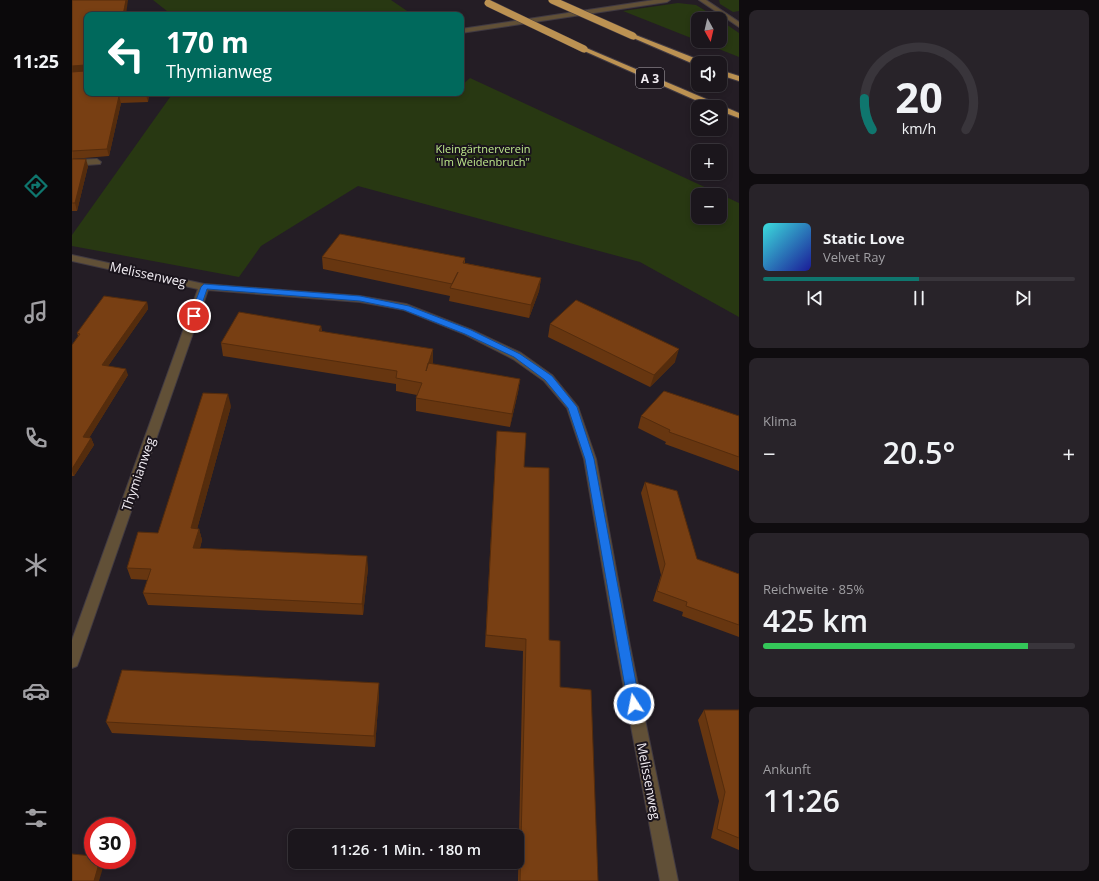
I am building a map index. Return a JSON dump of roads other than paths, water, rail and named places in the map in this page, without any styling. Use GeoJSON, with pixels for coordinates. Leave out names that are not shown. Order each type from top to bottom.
{"type":"FeatureCollection","features":[{"type":"Feature","properties":{"kind":"highway","name":"A 3"},"geometry":{"type":"LineString","coordinates":[[552,0],[691,60]]}},
{"type":"Feature","properties":{"kind":"highway","name":"A 3"},"geometry":{"type":"LineString","coordinates":[[485,2],[584,49],[701,100]]}},
{"type":"Feature","properties":{"kind":"highway"},"geometry":{"type":"LineString","coordinates":[[727,75],[739,79]]}},
{"type":"Feature","properties":{"kind":"highway","name":"A 3"},"geometry":{"type":"LineString","coordinates":[[727,111],[739,116]]}},
{"type":"Feature","properties":{"kind":"street"},"geometry":{"type":"LineString","coordinates":[[464,31],[667,0]]}},
{"type":"Feature","properties":{"kind":"street"},"geometry":{"type":"LineString","coordinates":[[702,0],[739,25]]}},
{"type":"Feature","properties":{"kind":"street"},"geometry":{"type":"LineString","coordinates":[[72,163],[97,162]]}},
{"type":"Feature","properties":{"kind":"street","name":"Melissenweg"},"geometry":{"type":"LineString","coordinates":[[72,258],[204,287],[360,299],[406,307],[468,332],[517,356],[548,378],[572,407],[590,459],[623,646],[669,881]]}},
{"type":"Feature","properties":{"kind":"street","name":"Thymianweg"},"geometry":{"type":"LineString","coordinates":[[72,661],[204,287]]}},
{"type":"Feature","properties":{"kind":"park label","name":"Kleingärtnerverein \"Im Weidenbruch\""},"geometry":{"type":"Point","coordinates":[483,154]}}]}
